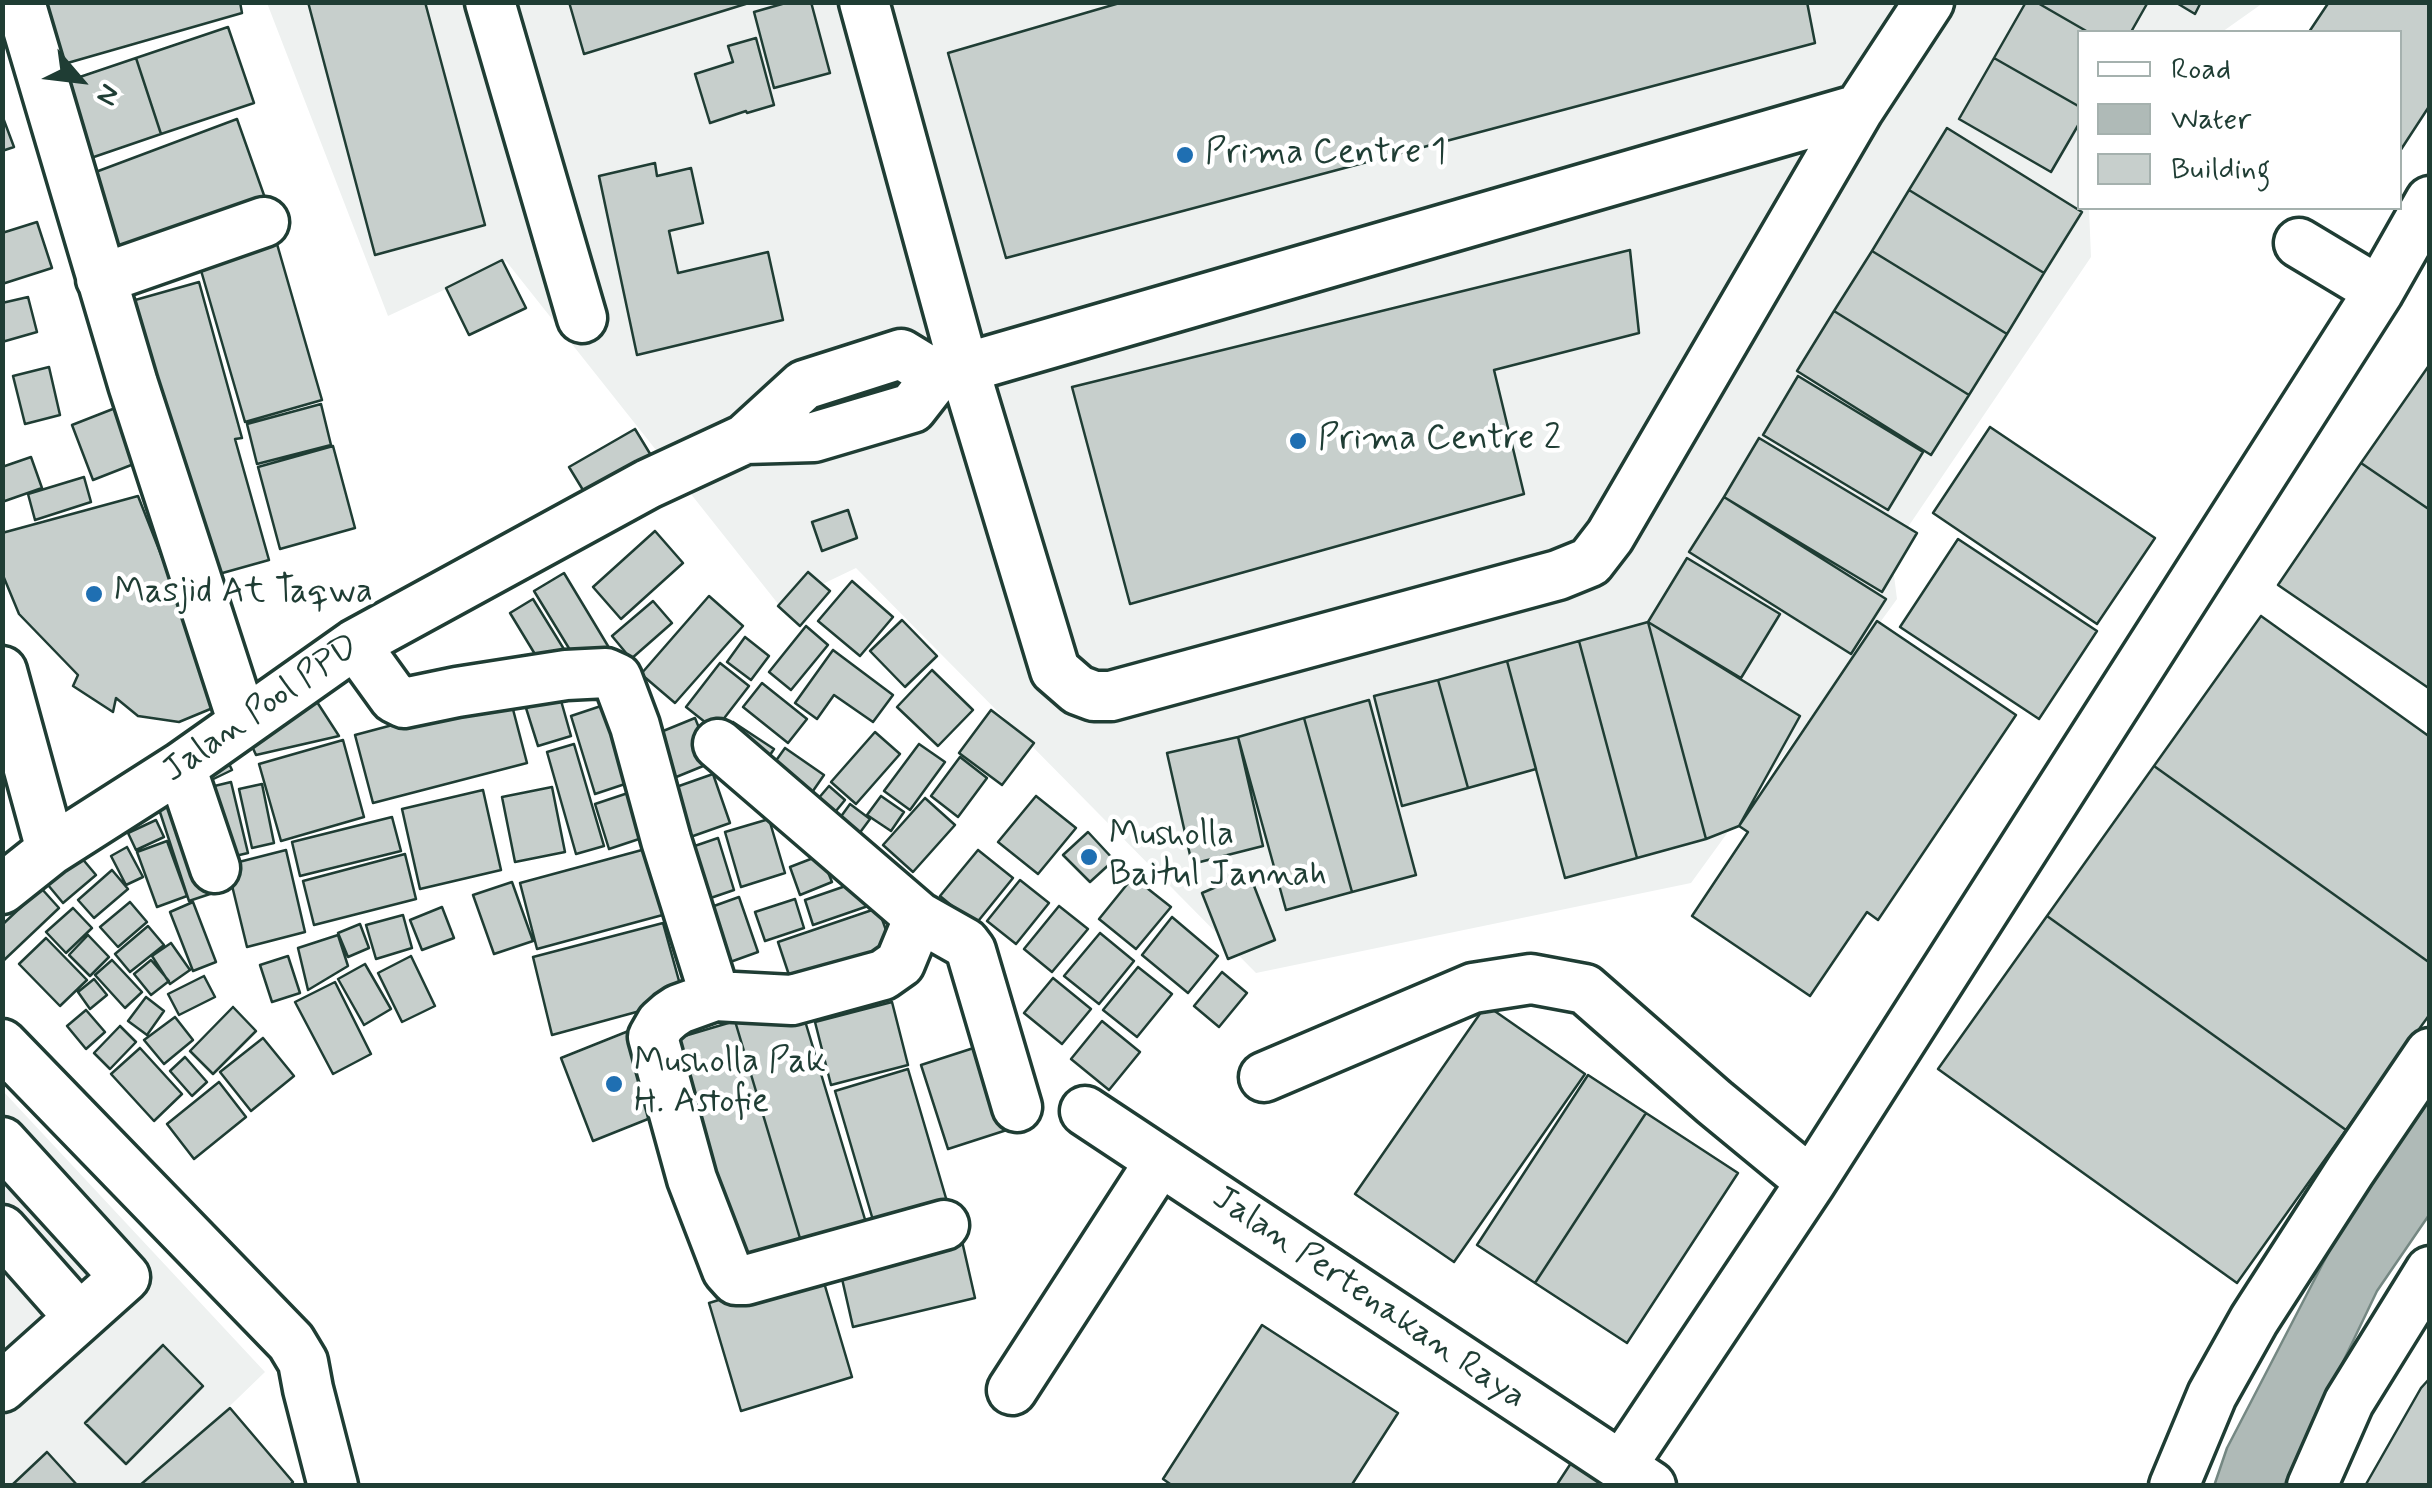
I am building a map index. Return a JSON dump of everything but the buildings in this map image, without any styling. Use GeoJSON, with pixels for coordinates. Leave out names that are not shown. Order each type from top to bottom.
{"type":"FeatureCollection","features":[{"type":"Feature","properties":{"kind":"street"},"geometry":{"type":"LineString","coordinates":[[20,2],[133,384],[243,724]]}},
{"type":"Feature","properties":{"kind":"street"},"geometry":{"type":"LineString","coordinates":[[490,2],[582,318]]}},
{"type":"Feature","properties":{"kind":"street"},"geometry":{"type":"LineString","coordinates":[[864,2],[951,372],[1054,670],[1078,690],[1094,696],[1111,696],[1558,575],[1590,562],[1610,536],[1859,109],[1928,2]]}},
{"type":"Feature","properties":{"kind":"street"},"geometry":{"type":"LineString","coordinates":[[951,372],[1859,109]]}},
{"type":"Feature","properties":{"kind":"street"},"geometry":{"type":"LineString","coordinates":[[1636,1476],[1810,1182],[2380,291],[2430,201]]}},
{"type":"Feature","properties":{"kind":"street"},"geometry":{"type":"LineString","coordinates":[[102,280],[264,222]]}},
{"type":"Feature","properties":{"kind":"street"},"geometry":{"type":"LineString","coordinates":[[2299,243],[2380,291]]}},
{"type":"Feature","properties":{"kind":"street","name":"Jalan Pool PPD"},"geometry":{"type":"LineString","coordinates":[[2,889],[51,850],[181,768],[356,644],[648,484],[745,440],[804,385],[902,354],[951,372],[912,408],[814,438],[745,440]]}},
{"type":"Feature","properties":{"kind":"street"},"geometry":{"type":"LineString","coordinates":[[356,644],[394,698],[404,704],[566,674],[606,673],[616,678],[636,726],[666,840],[715,996]]}},
{"type":"Feature","properties":{"kind":"street"},"geometry":{"type":"LineString","coordinates":[[2,671],[51,850]]}},
{"type":"Feature","properties":{"kind":"street"},"geometry":{"type":"LineString","coordinates":[[718,744],[919,918],[972,950],[1017,1107]]}},
{"type":"Feature","properties":{"kind":"street"},"geometry":{"type":"LineString","coordinates":[[181,768],[215,868]]}},
{"type":"Feature","properties":{"kind":"street"},"geometry":{"type":"LineString","coordinates":[[919,918],[900,963],[883,975],[792,1000],[715,996],[670,1015],[660,1023],[653,1037],[692,1178],[730,1276],[736,1280],[944,1225]]}},
{"type":"Feature","properties":{"kind":"street"},"geometry":{"type":"LineString","coordinates":[[1264,1077],[1473,988],[1531,979],[1585,989],[1810,1182]]}},
{"type":"Feature","properties":{"kind":"street"},"geometry":{"type":"LineString","coordinates":[[2,1044],[291,1342],[303,1362],[333,1486]]}},
{"type":"Feature","properties":{"kind":"street"},"geometry":{"type":"LineString","coordinates":[[2174,1486],[2212,1395],[2254,1320],[2430,1053]]}},
{"type":"Feature","properties":{"kind":"street","name":"Jalan Pertenakan Raya"},"geometry":{"type":"LineString","coordinates":[[1085,1111],[1636,1476]]}},
{"type":"Feature","properties":{"kind":"street"},"geometry":{"type":"LineString","coordinates":[[2,1142],[125,1278],[2,1386]]}},
{"type":"Feature","properties":{"kind":"street"},"geometry":{"type":"LineString","coordinates":[[1012,1390],[1160,1161]]}},
{"type":"Feature","properties":{"kind":"street"},"geometry":{"type":"LineString","coordinates":[[2,1230],[79,1317]]}},
{"type":"Feature","properties":{"kind":"street"},"geometry":{"type":"LineString","coordinates":[[2312,1486],[2349,1402],[2430,1271]]}},
{"type":"Feature","properties":{"kind":"shaded area"},"geometry":{"type":"Polygon","coordinates":[[[267,3],[2263,3],[2225,30],[2077,30],[2077,210],[2089,210],[2091,257],[1891,552],[1897,599],[1691,883],[1256,973],[856,568],[779,605],[506,261],[388,316],[267,3]]]}},
{"type":"Feature","properties":{"kind":"shaded area"},"geometry":{"type":"Polygon","coordinates":[[[2,1090],[265,1372],[148,1485],[3,1485],[2,1090]]]}},
{"type":"Feature","properties":{"kind":"water"},"geometry":{"type":"Polygon","coordinates":[[[2429,1101],[2429,1215],[2377,1291],[2284,1485],[2214,1486],[2227,1448],[2348,1215],[2429,1101]]]}},
{"type":"Feature","properties":{"kind":"place","name":"Prima Centre 1"},"geometry":{"type":"Point","coordinates":[1185,155]}},
{"type":"Feature","properties":{"kind":"place","name":"Prima Centre 2"},"geometry":{"type":"Point","coordinates":[1298,441]}},
{"type":"Feature","properties":{"kind":"place","name":"Masjid At Taqwa"},"geometry":{"type":"Point","coordinates":[94,594]}},
{"type":"Feature","properties":{"kind":"place","name":"Musholla Baitul Jannah"},"geometry":{"type":"Point","coordinates":[1089,857]}},
{"type":"Feature","properties":{"kind":"place","name":"Musholla Pak H. Astofie"},"geometry":{"type":"Point","coordinates":[614,1084]}}]}
